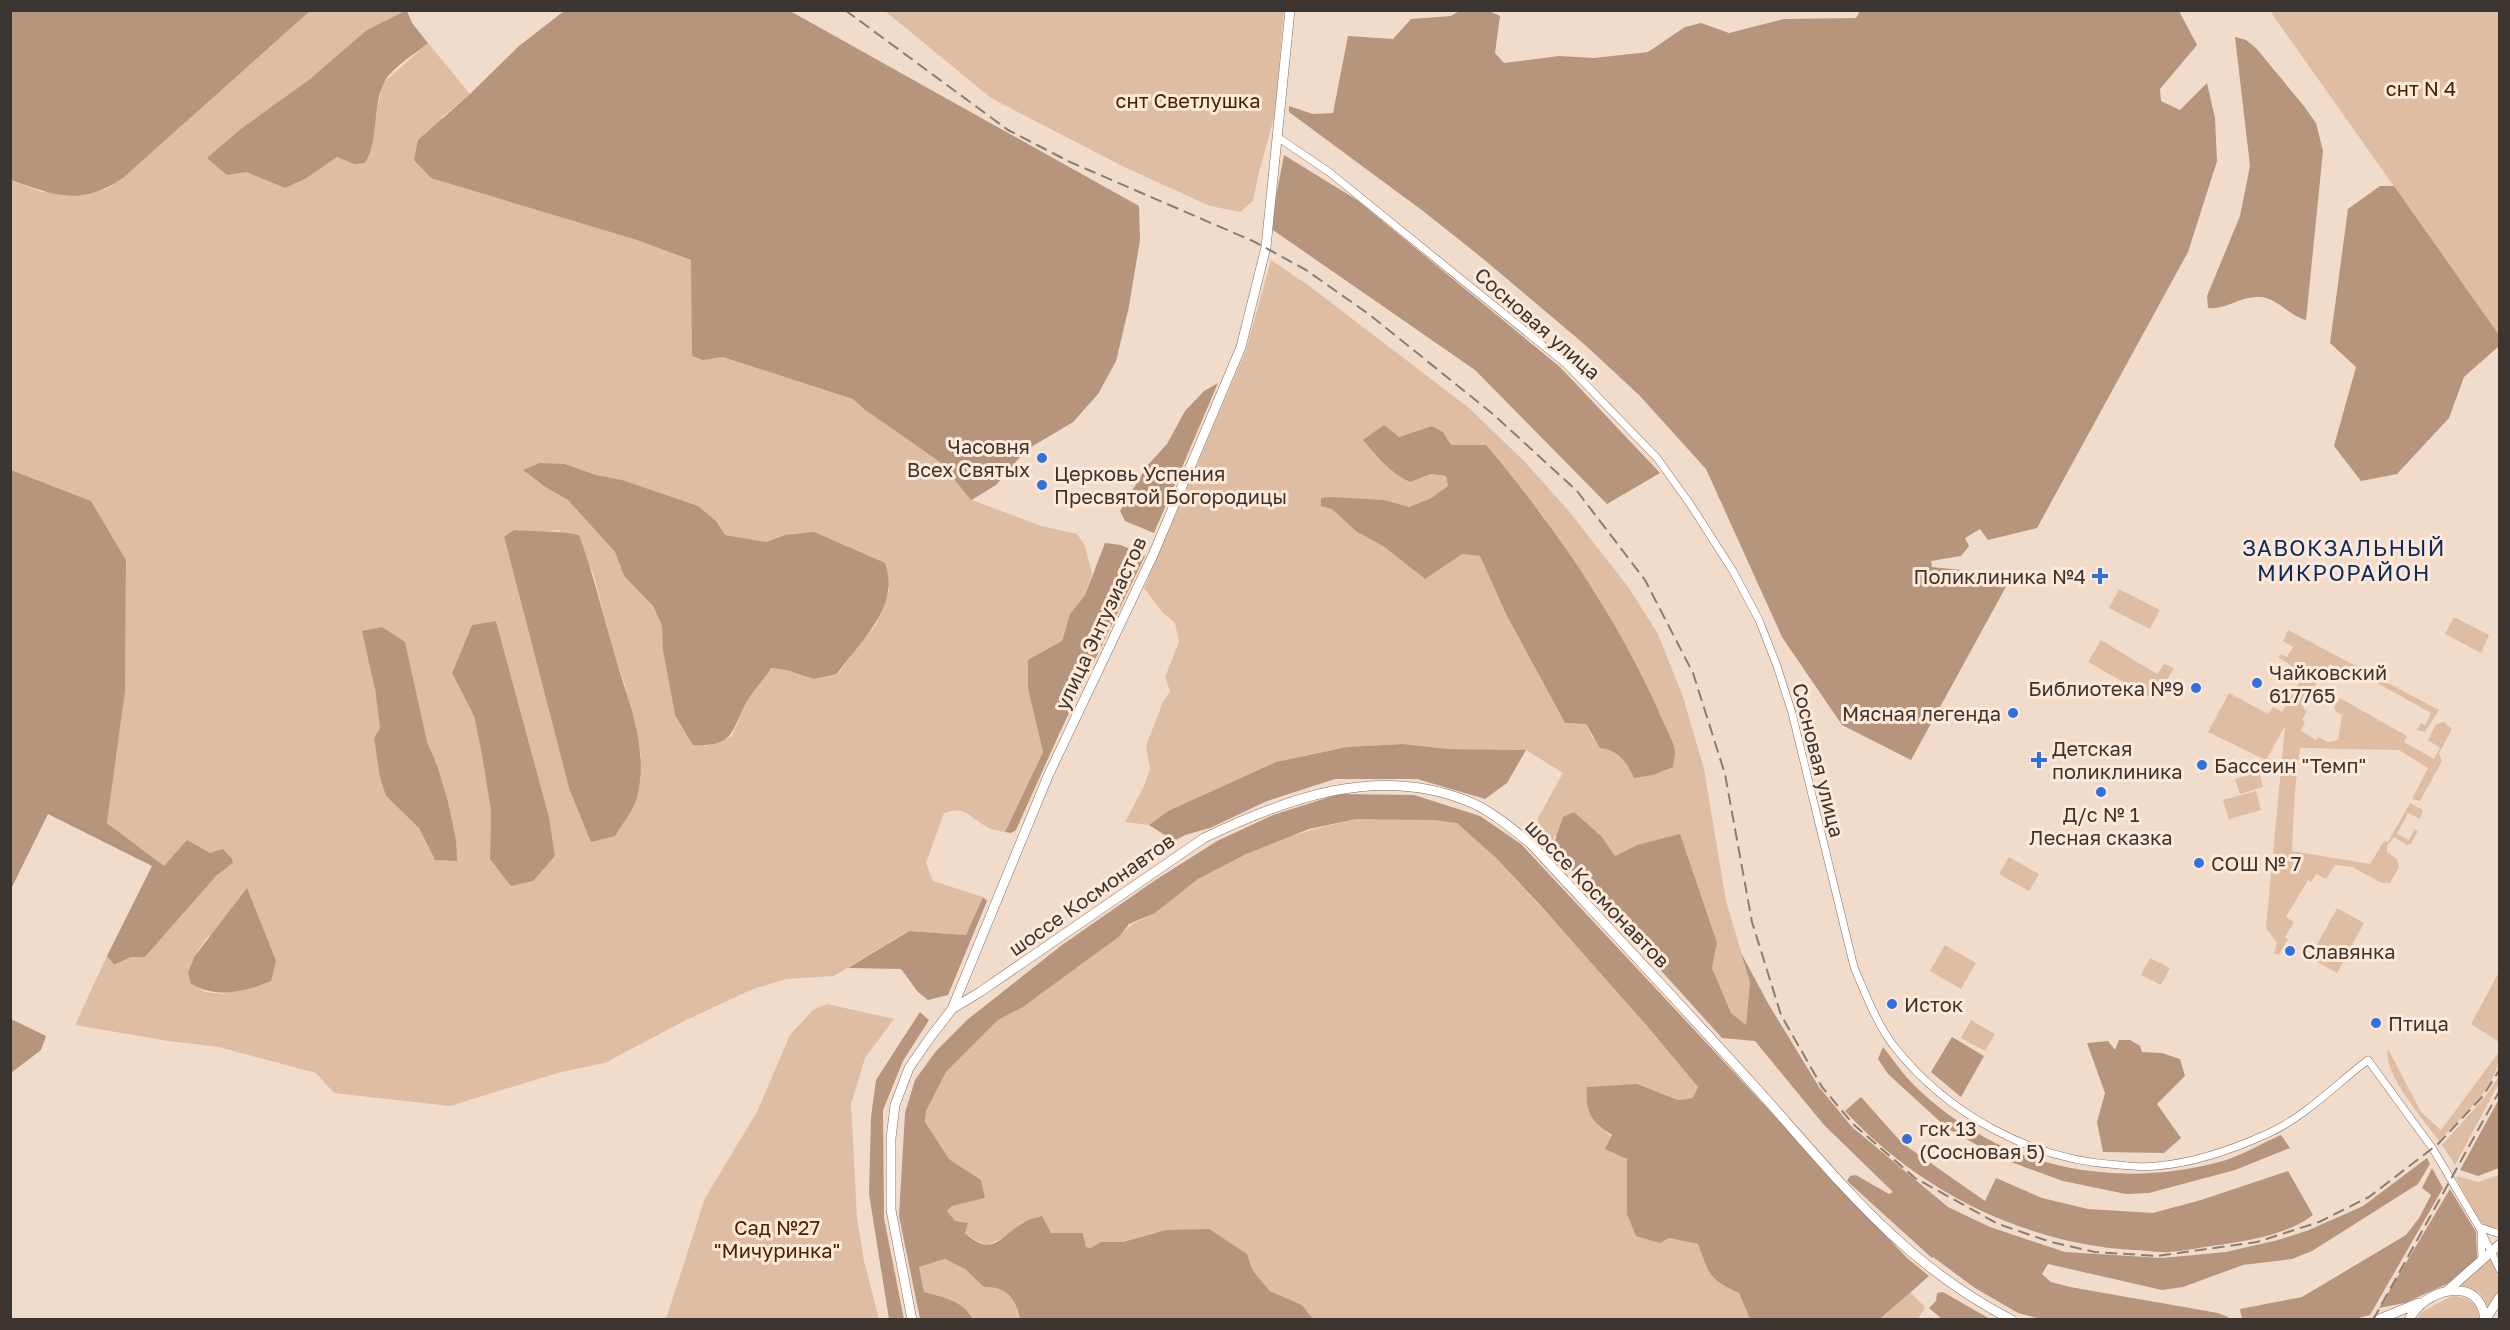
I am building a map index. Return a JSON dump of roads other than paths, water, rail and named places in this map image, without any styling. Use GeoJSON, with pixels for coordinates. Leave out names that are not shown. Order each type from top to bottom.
{"type":"FeatureCollection","features":[{"type":"Feature","properties":{"kind":"main road","name":"улица Энтузиастов"},"geometry":{"type":"LineString","coordinates":[[952,1009],[1048,776],[1153,555],[1241,347],[1266,247],[1290,10]]}},
{"type":"Feature","properties":{"kind":"main road","name":"шоссе Космонавтов"},"geometry":{"type":"LineString","coordinates":[[912,1320],[891,1210],[891,1138],[895,1105],[909,1068],[952,1009],[981,992],[1204,838],[1242,819],[1300,797],[1340,788],[1373,786],[1419,788],[1465,800],[1506,824],[1530,843],[1759,1092],[1834,1179],[1890,1236],[1950,1282],[1985,1306],[2012,1320]]}},
{"type":"Feature","properties":{"kind":"main road"},"geometry":{"type":"LineString","coordinates":[[2446,1292],[2499,1244]]}},
{"type":"Feature","properties":{"kind":"main road"},"geometry":{"type":"LineString","coordinates":[[2377,1320],[2457,1289],[2472,1293],[2482,1304],[2485,1320]]}},
{"type":"Feature","properties":{"kind":"main road"},"geometry":{"type":"LineString","coordinates":[[2485,1320],[2499,1297]]}},
{"type":"Feature","properties":{"kind":"main road"},"geometry":{"type":"LineString","coordinates":[[2409,1320],[2429,1299]]}},
{"type":"Feature","properties":{"kind":"street","name":"Сосновая улица"},"geometry":{"type":"LineString","coordinates":[[1278,138],[1329,172],[1566,364],[1656,458],[1684,496],[1733,571],[1759,620],[1792,713],[1854,967],[1869,1005],[1892,1044],[1921,1075],[1960,1110],[2028,1147],[2056,1156],[2100,1164],[2154,1167],[2187,1162],[2239,1146],[2272,1132],[2313,1105],[2368,1060],[2433,1149],[2479,1227]]}},
{"type":"Feature","properties":{"kind":"street"},"geometry":{"type":"LineString","coordinates":[[2479,1227],[2499,1234]]}},
{"type":"Feature","properties":{"kind":"street"},"geometry":{"type":"LineString","coordinates":[[2479,1227],[2499,1270]]}},
{"type":"Feature","properties":{"kind":"street"},"geometry":{"type":"LineString","coordinates":[[2479,1227],[2482,1260]]}},
{"type":"Feature","properties":{"kind":"railway"},"geometry":{"type":"LineString","coordinates":[[845,10],[1008,130],[1070,162],[1255,242],[1306,270],[1370,315],[1494,415],[1577,491],[1645,580],[1693,673],[1725,774],[1752,922],[1781,1015],[1822,1087],[1853,1124],[1915,1178],[1998,1224],[2051,1242],[2095,1252],[2157,1256],[2257,1242],[2319,1222],[2369,1197],[2438,1144],[2483,1096],[2500,1069]]}},
{"type":"Feature","properties":{"kind":"railway"},"geometry":{"type":"LineString","coordinates":[[2373,1320],[2500,1090]]}},
{"type":"Feature","properties":{"kind":"place","name":"Часовня Всех Святых"},"geometry":{"type":"Point","coordinates":[1042,458]}},
{"type":"Feature","properties":{"kind":"place","name":"Церковь Успения Пресвятой Богородицы"},"geometry":{"type":"Point","coordinates":[1042,485]}},
{"type":"Feature","properties":{"kind":"place","name":"Поликлиника №4"},"geometry":{"type":"Point","coordinates":[2100,576]}},
{"type":"Feature","properties":{"kind":"place","name":"Чайковский 617765"},"geometry":{"type":"Point","coordinates":[2257,683]}},
{"type":"Feature","properties":{"kind":"place","name":"Библиотека №9"},"geometry":{"type":"Point","coordinates":[2196,688]}},
{"type":"Feature","properties":{"kind":"place","name":"Мясная легенда"},"geometry":{"type":"Point","coordinates":[2013,713]}},
{"type":"Feature","properties":{"kind":"place","name":"Детская поликлиника"},"geometry":{"type":"Point","coordinates":[2039,760]}},
{"type":"Feature","properties":{"kind":"place","name":"Бассеин \"Темп\""},"geometry":{"type":"Point","coordinates":[2202,765]}},
{"type":"Feature","properties":{"kind":"place","name":"Д/с № 1 Лесная сказка"},"geometry":{"type":"Point","coordinates":[2101,792]}},
{"type":"Feature","properties":{"kind":"place","name":"СОШ № 7"},"geometry":{"type":"Point","coordinates":[2199,863]}},
{"type":"Feature","properties":{"kind":"place","name":"Славянка"},"geometry":{"type":"Point","coordinates":[2290,951]}},
{"type":"Feature","properties":{"kind":"place","name":"Исток"},"geometry":{"type":"Point","coordinates":[1892,1004]}},
{"type":"Feature","properties":{"kind":"place","name":"Птица"},"geometry":{"type":"Point","coordinates":[2376,1023]}},
{"type":"Feature","properties":{"kind":"place","name":"гск 13 (Сосновая 5)"},"geometry":{"type":"Point","coordinates":[1907,1139]}},
{"type":"Feature","properties":{"kind":"district","name":"ЗАВОКЗАЛЬНЫЙ МИКРОРАЙОН"},"geometry":{"type":"Point","coordinates":[2344,560]}},
{"type":"Feature","properties":{"kind":"park label","name":"снт N 4"},"geometry":{"type":"Point","coordinates":[2421,88]}},
{"type":"Feature","properties":{"kind":"park label","name":"снт Светлушка"},"geometry":{"type":"Point","coordinates":[1188,100]}},
{"type":"Feature","properties":{"kind":"park label","name":"Сад №27 \"Мичуринка\""},"geometry":{"type":"Point","coordinates":[777,1238]}}]}
